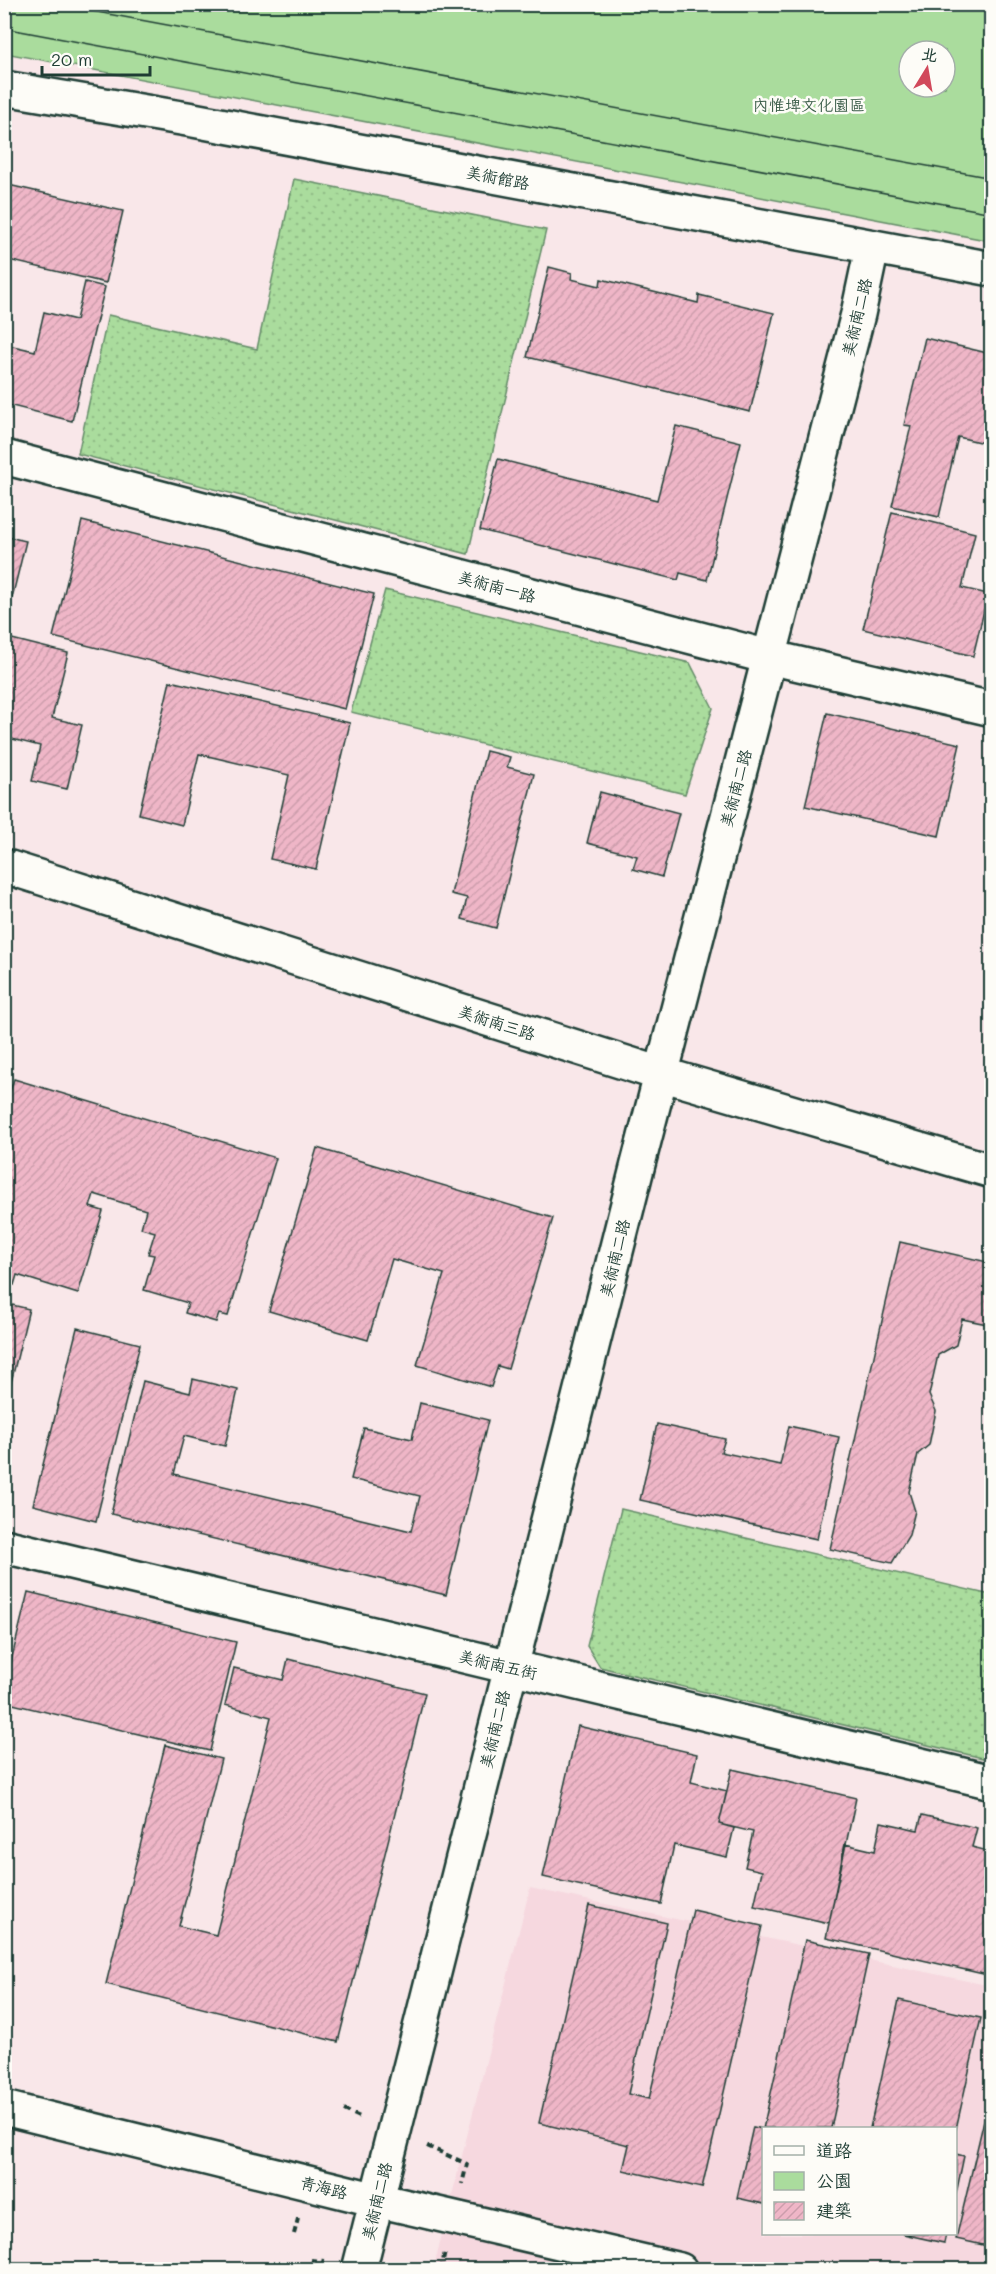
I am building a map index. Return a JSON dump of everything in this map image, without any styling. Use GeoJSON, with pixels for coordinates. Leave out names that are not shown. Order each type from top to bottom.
{"type":"FeatureCollection","features":[{"type":"Feature","properties":{"kind":"street","name":"美術館路"},"geometry":{"type":"LineString","coordinates":[[4,88],[193,120],[992,269]]}},
{"type":"Feature","properties":{"kind":"street","name":"美術南二路"},"geometry":{"type":"LineString","coordinates":[[359,2270],[661,1074],[858,314],[872,248]]}},
{"type":"Feature","properties":{"kind":"street","name":"美術南一路"},"geometry":{"type":"LineString","coordinates":[[4,457],[769,657],[992,710]]}},
{"type":"Feature","properties":{"kind":"street","name":"美術南三路"},"geometry":{"type":"LineString","coordinates":[[4,866],[661,1074],[992,1171]]}},
{"type":"Feature","properties":{"kind":"street","name":"美術南五街"},"geometry":{"type":"LineString","coordinates":[[4,1546],[992,1782]]}},
{"type":"Feature","properties":{"kind":"street","name":"青海路"},"geometry":{"type":"LineString","coordinates":[[4,2108],[376,2200],[680,2270]]}},
{"type":"Feature","properties":{"kind":"shaded area"},"geometry":{"type":"Polygon","coordinates":[[[530,1888],[991,1986],[991,2269],[433,2270],[530,1888]]]}},
{"type":"Feature","properties":{"kind":"green space","name":"內惟埤文化園區"},"geometry":{"type":"Polygon","coordinates":[[[4,5],[991,5],[991,241],[5,53],[4,5]]]}},
{"type":"Feature","properties":{"kind":"green space"},"geometry":{"type":"Polygon","coordinates":[[[294,179],[546,230],[468,554],[78,454],[108,315],[257,349],[294,179]]]}},
{"type":"Feature","properties":{"kind":"green space"},"geometry":{"type":"Polygon","coordinates":[[[385,590],[690,663],[713,708],[685,794],[351,712],[385,590]]]}},
{"type":"Feature","properties":{"kind":"green space"},"geometry":{"type":"Polygon","coordinates":[[[621,1509],[991,1595],[991,1760],[600,1667],[587,1646],[621,1509]]]}},
{"type":"Feature","properties":{"kind":"building"},"geometry":{"type":"Polygon","coordinates":[[[4,184],[123,211],[106,283],[4,259],[4,184]]]}},
{"type":"Feature","properties":{"kind":"building"},"geometry":{"type":"Polygon","coordinates":[[[549,267],[572,273],[571,279],[600,286],[601,279],[698,303],[699,295],[774,313],[750,412],[527,357],[549,267]]]}},
{"type":"Feature","properties":{"kind":"building"},"geometry":{"type":"Polygon","coordinates":[[[85,282],[105,287],[72,421],[4,404],[4,344],[35,351],[44,312],[76,320],[85,282]]]}},
{"type":"Feature","properties":{"kind":"building"},"geometry":{"type":"Polygon","coordinates":[[[925,338],[983,352],[992,358],[992,445],[958,437],[939,517],[892,506],[911,426],[904,425],[925,338]]]}},
{"type":"Feature","properties":{"kind":"building"},"geometry":{"type":"Polygon","coordinates":[[[676,426],[741,442],[707,580],[680,573],[678,580],[480,530],[498,459],[657,500],[676,426]]]}},
{"type":"Feature","properties":{"kind":"building"},"geometry":{"type":"Polygon","coordinates":[[[892,512],[975,533],[962,588],[988,594],[973,656],[863,629],[892,512]]]}},
{"type":"Feature","properties":{"kind":"building"},"geometry":{"type":"Polygon","coordinates":[[[82,521],[374,594],[345,709],[53,637],[82,521]]]}},
{"type":"Feature","properties":{"kind":"building"},"geometry":{"type":"Polygon","coordinates":[[[4,536],[26,541],[12,598],[4,597],[4,536]]]}},
{"type":"Feature","properties":{"kind":"building"},"geometry":{"type":"Polygon","coordinates":[[[4,637],[68,653],[52,718],[82,725],[67,789],[32,781],[40,746],[4,737],[4,637]]]}},
{"type":"Feature","properties":{"kind":"building"},"geometry":{"type":"Polygon","coordinates":[[[170,681],[350,723],[316,869],[270,859],[289,775],[199,754],[182,825],[139,814],[170,681]]]}},
{"type":"Feature","properties":{"kind":"building"},"geometry":{"type":"Polygon","coordinates":[[[827,713],[960,744],[939,836],[805,806],[827,713]]]}},
{"type":"Feature","properties":{"kind":"building"},"geometry":{"type":"Polygon","coordinates":[[[486,751],[510,757],[507,767],[534,774],[496,928],[462,919],[467,898],[451,894],[486,751]]]}},
{"type":"Feature","properties":{"kind":"building"},"geometry":{"type":"Polygon","coordinates":[[[600,792],[679,813],[662,877],[633,869],[637,856],[587,843],[600,792]]]}},
{"type":"Feature","properties":{"kind":"building"},"geometry":{"type":"Polygon","coordinates":[[[14,1079],[276,1158],[228,1316],[219,1314],[216,1322],[185,1313],[188,1303],[144,1290],[154,1255],[148,1254],[155,1232],[141,1228],[146,1210],[94,1194],[90,1207],[103,1211],[78,1294],[17,1275],[14,1285],[4,1282],[4,1110],[14,1079]]]}},
{"type":"Feature","properties":{"kind":"building"},"geometry":{"type":"Polygon","coordinates":[[[317,1148],[553,1218],[508,1369],[498,1366],[491,1387],[417,1365],[444,1274],[392,1259],[368,1340],[269,1311],[317,1148]]]}},
{"type":"Feature","properties":{"kind":"building"},"geometry":{"type":"Polygon","coordinates":[[[900,1242],[992,1263],[992,1325],[962,1319],[956,1345],[938,1355],[929,1395],[936,1411],[929,1445],[918,1454],[909,1492],[915,1511],[909,1535],[892,1563],[830,1549],[900,1242]]]}},
{"type":"Feature","properties":{"kind":"building"},"geometry":{"type":"Polygon","coordinates":[[[4,1303],[29,1309],[4,1411],[4,1303]]]}},
{"type":"Feature","properties":{"kind":"building"},"geometry":{"type":"Polygon","coordinates":[[[77,1328],[140,1344],[96,1521],[33,1505],[77,1328]]]}},
{"type":"Feature","properties":{"kind":"building"},"geometry":{"type":"Polygon","coordinates":[[[193,1379],[238,1390],[225,1446],[184,1436],[174,1474],[411,1531],[420,1496],[351,1479],[364,1428],[412,1439],[420,1403],[488,1420],[446,1595],[111,1514],[143,1381],[190,1393],[193,1379]]]}},
{"type":"Feature","properties":{"kind":"building"},"geometry":{"type":"Polygon","coordinates":[[[657,1424],[725,1439],[721,1452],[780,1465],[789,1426],[839,1437],[817,1539],[640,1500],[657,1424]]]}},
{"type":"Feature","properties":{"kind":"building"},"geometry":{"type":"Polygon","coordinates":[[[28,1592],[236,1642],[210,1751],[4,1702],[4,1690],[28,1592]]]}},
{"type":"Feature","properties":{"kind":"building"},"geometry":{"type":"Polygon","coordinates":[[[288,1659],[425,1693],[338,2042],[106,1984],[165,1745],[221,1759],[179,1926],[216,1935],[271,1717],[225,1705],[234,1668],[283,1680],[288,1659]]]}},
{"type":"Feature","properties":{"kind":"building"},"geometry":{"type":"Polygon","coordinates":[[[578,1726],[697,1754],[691,1782],[727,1791],[719,1824],[734,1828],[727,1857],[674,1845],[661,1904],[543,1877],[578,1726]]]}},
{"type":"Feature","properties":{"kind":"building"},"geometry":{"type":"Polygon","coordinates":[[[732,1769],[856,1798],[829,1923],[754,1906],[762,1871],[745,1867],[753,1832],[719,1824],[732,1769]]]}},
{"type":"Feature","properties":{"kind":"building"},"geometry":{"type":"Polygon","coordinates":[[[922,1815],[977,1828],[972,1847],[992,1852],[992,1976],[826,1938],[845,1844],[875,1851],[881,1822],[918,1830],[922,1815]]]}},
{"type":"Feature","properties":{"kind":"building"},"geometry":{"type":"Polygon","coordinates":[[[589,1905],[667,1923],[628,2094],[649,2099],[693,1910],[762,1926],[702,2188],[623,2170],[629,2145],[539,2123],[589,1905]]]}},
{"type":"Feature","properties":{"kind":"building"},"geometry":{"type":"Polygon","coordinates":[[[805,1940],[869,1954],[831,2127],[763,2127],[805,1940]]]}},
{"type":"Feature","properties":{"kind":"building"},"geometry":{"type":"Polygon","coordinates":[[[899,2000],[981,2018],[956,2127],[870,2127],[899,2000]]]}},
{"type":"Feature","properties":{"kind":"building"},"geometry":{"type":"Polygon","coordinates":[[[992,2086],[992,2247],[956,2239],[992,2086]]]}},
{"type":"Feature","properties":{"kind":"building"},"geometry":{"type":"Polygon","coordinates":[[[753,2127],[762,2129],[762,2204],[737,2198],[753,2127]]]}},
{"type":"Feature","properties":{"kind":"building"},"geometry":{"type":"Polygon","coordinates":[[[957,2154],[964,2156],[957,2189],[957,2154]]]}},
{"type":"Feature","properties":{"kind":"building"},"geometry":{"type":"Polygon","coordinates":[[[908,2235],[946,2235],[944,2243],[908,2235]]]}},
{"type":"Feature","properties":{"kind":"tram line"},"geometry":{"type":"LineString","coordinates":[[54,4],[992,178]]}},
{"type":"Feature","properties":{"kind":"tram line"},"geometry":{"type":"LineString","coordinates":[[4,28],[992,213]]}}]}
